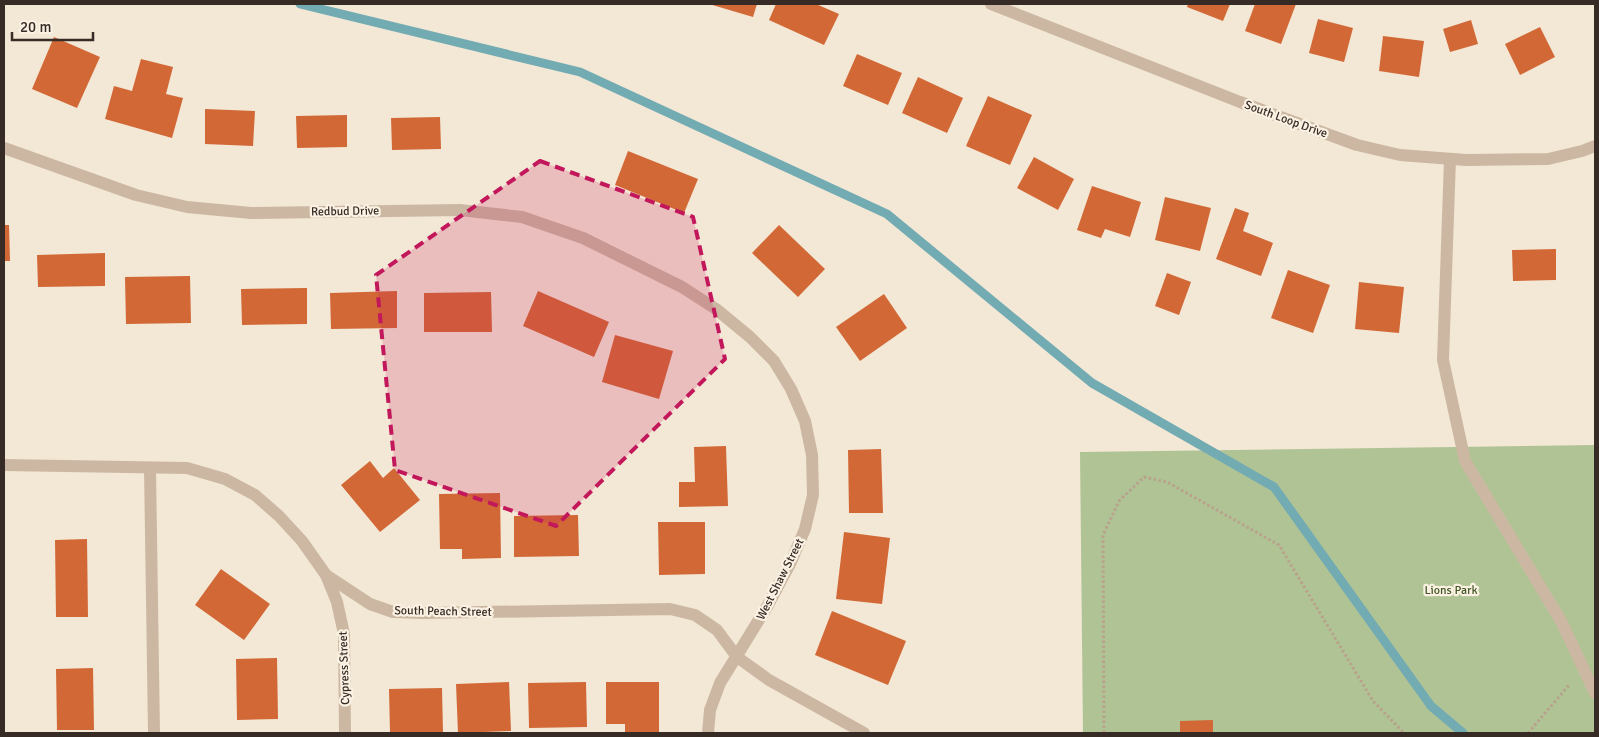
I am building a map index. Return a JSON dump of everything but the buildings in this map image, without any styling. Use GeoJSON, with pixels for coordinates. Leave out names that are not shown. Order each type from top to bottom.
{"type":"FeatureCollection","features":[{"type":"Feature","properties":{"kind":"street","name":"South Loop Drive"},"geometry":{"type":"LineString","coordinates":[[990,4],[1357,145],[1400,155],[1450,159],[1548,158],[1582,151],[1595,146]]}},
{"type":"Feature","properties":{"kind":"street","name":"Redbud Drive"},"geometry":{"type":"LineString","coordinates":[[4,148],[136,195],[187,207],[250,212],[460,210],[522,217],[583,238],[682,286]]}},
{"type":"Feature","properties":{"kind":"street"},"geometry":{"type":"LineString","coordinates":[[1450,159],[1443,360],[1465,461],[1561,620],[1595,693]]}},
{"type":"Feature","properties":{"kind":"street","name":"West Shaw Street"},"geometry":{"type":"LineString","coordinates":[[682,286],[737,326],[774,361],[791,389],[806,421],[812,454],[813,495],[805,529],[790,564],[720,683],[710,710],[708,733]]}},
{"type":"Feature","properties":{"kind":"street","name":"South Peach Street"},"geometry":{"type":"LineString","coordinates":[[4,466],[187,468],[225,478],[256,495],[279,516],[302,541],[326,575],[370,604],[393,612],[670,609],[695,615],[717,630],[737,657],[769,680],[864,733]]}},
{"type":"Feature","properties":{"kind":"street"},"geometry":{"type":"LineString","coordinates":[[150,468],[154,733]]}},
{"type":"Feature","properties":{"kind":"street","name":"Cypress Street"},"geometry":{"type":"LineString","coordinates":[[326,575],[337,602],[344,634],[345,733]]}},
{"type":"Feature","properties":{"kind":"path"},"geometry":{"type":"LineString","coordinates":[[1104,733],[1103,535],[1119,501],[1144,477],[1167,482],[1279,545],[1373,701],[1404,733]]}},
{"type":"Feature","properties":{"kind":"path"},"geometry":{"type":"LineString","coordinates":[[1528,733],[1584,668]]}},
{"type":"Feature","properties":{"kind":"highlighted area"},"geometry":{"type":"Polygon","coordinates":[[[540,161],[693,217],[725,359],[556,526],[395,470],[376,275],[540,161]]]}},
{"type":"Feature","properties":{"kind":"green space","name":"Lions Park"},"geometry":{"type":"Polygon","coordinates":[[[1595,445],[1595,733],[1083,733],[1080,452],[1595,445]]]}},
{"type":"Feature","properties":{"kind":"waterway"},"geometry":{"type":"LineString","coordinates":[[300,4],[580,72],[887,214],[1092,383],[1274,487],[1431,706],[1463,733]]}}]}
